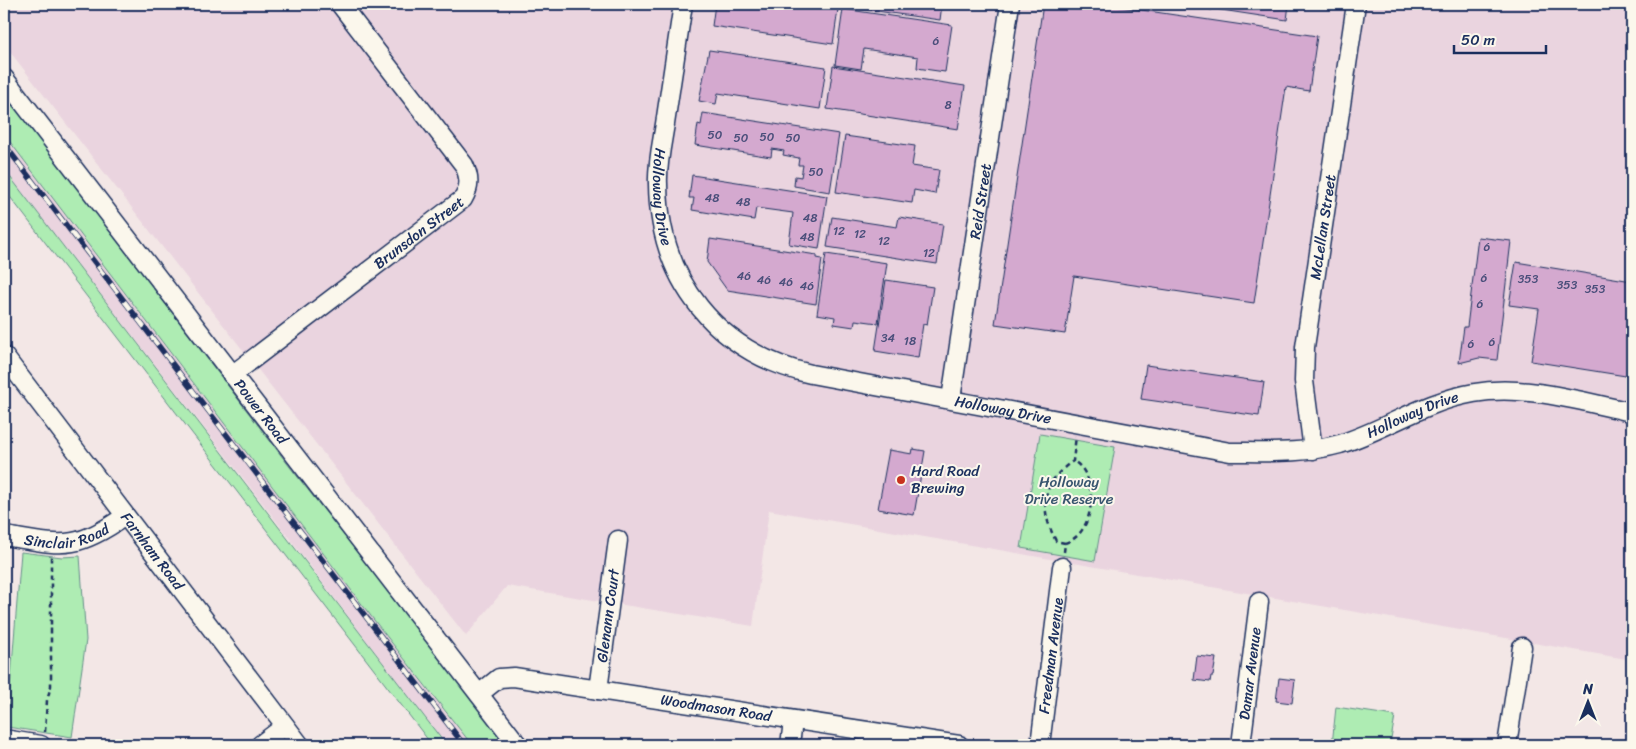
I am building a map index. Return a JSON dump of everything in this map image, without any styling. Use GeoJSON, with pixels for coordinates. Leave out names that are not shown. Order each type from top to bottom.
{"type":"FeatureCollection","features":[{"type":"Feature","properties":{"kind":"street","name":"Brunsdon Street"},"geometry":{"type":"LineString","coordinates":[[232,375],[463,199],[467,191],[469,182],[464,165],[340,4]]}},
{"type":"Feature","properties":{"kind":"street","name":"Holloway Drive"},"geometry":{"type":"LineString","coordinates":[[683,4],[657,182],[664,240],[675,270],[686,291],[713,323],[750,351],[771,362],[811,374],[1230,452],[1313,450],[1339,444],[1367,434],[1430,404],[1476,392],[1519,392],[1632,412]]}},
{"type":"Feature","properties":{"kind":"street","name":"Reid Street"},"geometry":{"type":"LineString","coordinates":[[951,399],[1010,4]]}},
{"type":"Feature","properties":{"kind":"street","name":"McLellan Street"},"geometry":{"type":"LineString","coordinates":[[1313,450],[1304,381],[1305,347],[1356,4]]}},
{"type":"Feature","properties":{"kind":"street","name":"Power Road"},"geometry":{"type":"LineString","coordinates":[[4,78],[518,745]]}},
{"type":"Feature","properties":{"kind":"street","name":"Farnham Road"},"geometry":{"type":"LineString","coordinates":[[4,356],[300,745]]}},
{"type":"Feature","properties":{"kind":"street","name":"Sinclair Road"},"geometry":{"type":"LineString","coordinates":[[4,536],[64,544],[78,543],[104,531],[125,516]]}},
{"type":"Feature","properties":{"kind":"street","name":"Glenann Court"},"geometry":{"type":"LineString","coordinates":[[598,690],[618,540]]}},
{"type":"Feature","properties":{"kind":"street","name":"Freedman Avenue"},"geometry":{"type":"LineString","coordinates":[[1040,745],[1062,567]]}},
{"type":"Feature","properties":{"kind":"street","name":"Damar Avenue"},"geometry":{"type":"LineString","coordinates":[[1241,745],[1259,602]]}},
{"type":"Feature","properties":{"kind":"street"},"geometry":{"type":"LineString","coordinates":[[1507,745],[1522,647]]}},
{"type":"Feature","properties":{"kind":"street","name":"Woodmason Road"},"geometry":{"type":"LineString","coordinates":[[479,694],[500,678],[514,677],[959,745]]}},
{"type":"Feature","properties":{"kind":"street"},"geometry":{"type":"LineString","coordinates":[[790,745],[793,721]]}},
{"type":"Feature","properties":{"kind":"street"},"geometry":{"type":"LineString","coordinates":[[260,745],[285,726]]}},
{"type":"Feature","properties":{"kind":"street"},"geometry":{"type":"LineString","coordinates":[[4,739],[43,740]]}},
{"type":"Feature","properties":{"kind":"path"},"geometry":{"type":"LineString","coordinates":[[1073,461],[1081,466],[1086,474],[1091,498],[1090,513],[1084,531],[1074,540],[1065,543],[1056,541],[1053,535],[1046,516],[1044,501],[1060,470],[1073,461],[1078,425]]}},
{"type":"Feature","properties":{"kind":"path"},"geometry":{"type":"LineString","coordinates":[[1062,567],[1065,543]]}},
{"type":"Feature","properties":{"kind":"path"},"geometry":{"type":"LineString","coordinates":[[43,740],[47,700],[51,686],[51,554]]}},
{"type":"Feature","properties":{"kind":"shaded area"},"geometry":{"type":"Polygon","coordinates":[[[4,4],[1632,4],[1632,660],[769,510],[753,626],[507,586],[466,636],[4,44],[4,4]]]}},
{"type":"Feature","properties":{"kind":"shaded area"},"geometry":{"type":"Polygon","coordinates":[[[4,134],[377,624],[472,745],[446,745],[267,509],[23,194],[4,169],[4,134]]]}},
{"type":"Feature","properties":{"kind":"green space"},"geometry":{"type":"Polygon","coordinates":[[[4,93],[290,467],[509,745],[472,745],[377,624],[4,134],[4,93]]]}},
{"type":"Feature","properties":{"kind":"green space"},"geometry":{"type":"Polygon","coordinates":[[[4,169],[446,745],[432,745],[4,189],[4,169]]]}},
{"type":"Feature","properties":{"kind":"green space","name":"Holloway Drive Reserve"},"geometry":{"type":"Polygon","coordinates":[[[1040,434],[1115,447],[1095,561],[1021,548],[1040,434]]]}},
{"type":"Feature","properties":{"kind":"green space"},"geometry":{"type":"Polygon","coordinates":[[[21,552],[62,557],[80,556],[86,640],[72,737],[7,727],[21,552]]]}},
{"type":"Feature","properties":{"kind":"green space"},"geometry":{"type":"Polygon","coordinates":[[[1336,707],[1395,716],[1390,745],[1332,745],[1336,707]]]}},
{"type":"Feature","properties":{"kind":"building"},"geometry":{"type":"Polygon","coordinates":[[[715,4],[802,4],[838,9],[833,44],[712,26],[715,4]]]}},
{"type":"Feature","properties":{"kind":"building"},"geometry":{"type":"Polygon","coordinates":[[[841,4],[942,4],[940,20],[841,6],[841,4]]]}},
{"type":"Feature","properties":{"kind":"building"},"geometry":{"type":"Polygon","coordinates":[[[1043,4],[1101,4],[1317,36],[1309,91],[1286,87],[1254,303],[1074,276],[1065,334],[995,324],[1043,4]]]}},
{"type":"Feature","properties":{"kind":"building"},"geometry":{"type":"Polygon","coordinates":[[[1171,4],[1213,4],[1212,10],[1171,4]]]}},
{"type":"Feature","properties":{"kind":"building"},"geometry":{"type":"Polygon","coordinates":[[[1216,4],[1289,4],[1287,20],[1215,9],[1216,4]]]}},
{"type":"Feature","properties":{"kind":"building"},"geometry":{"type":"Polygon","coordinates":[[[843,9],[952,25],[945,72],[917,68],[918,57],[864,49],[861,69],[835,65],[843,9]]]}},
{"type":"Feature","properties":{"kind":"building"},"geometry":{"type":"Polygon","coordinates":[[[709,50],[826,67],[820,109],[718,93],[716,104],[699,101],[709,50]]]}},
{"type":"Feature","properties":{"kind":"building"},"geometry":{"type":"Polygon","coordinates":[[[833,66],[965,86],[958,129],[827,109],[833,66]]]}},
{"type":"Feature","properties":{"kind":"building"},"geometry":{"type":"Polygon","coordinates":[[[703,113],[839,134],[830,192],[794,186],[795,176],[801,177],[803,165],[798,165],[799,158],[783,155],[784,151],[772,149],[771,157],[695,145],[698,124],[701,125],[703,113]]]}},
{"type":"Feature","properties":{"kind":"building"},"geometry":{"type":"Polygon","coordinates":[[[845,136],[915,146],[912,166],[939,170],[935,194],[914,190],[912,203],[836,192],[845,136]]]}},
{"type":"Feature","properties":{"kind":"building"},"geometry":{"type":"Polygon","coordinates":[[[692,175],[827,196],[819,249],[789,244],[793,213],[756,208],[754,220],[692,210],[694,198],[689,198],[692,175]]]}},
{"type":"Feature","properties":{"kind":"building"},"geometry":{"type":"Polygon","coordinates":[[[832,217],[897,227],[899,217],[943,224],[937,264],[827,247],[832,217]]]}},
{"type":"Feature","properties":{"kind":"building"},"geometry":{"type":"Polygon","coordinates":[[[1478,237],[1511,241],[1497,360],[1479,358],[1459,363],[1464,327],[1467,327],[1478,237]]]}},
{"type":"Feature","properties":{"kind":"building"},"geometry":{"type":"Polygon","coordinates":[[[710,239],[817,255],[817,258],[822,259],[816,304],[727,290],[707,262],[710,239]]]}},
{"type":"Feature","properties":{"kind":"building"},"geometry":{"type":"Polygon","coordinates":[[[826,254],[887,263],[878,323],[855,320],[854,327],[834,324],[835,317],[817,314],[826,254]]]}},
{"type":"Feature","properties":{"kind":"building"},"geometry":{"type":"Polygon","coordinates":[[[1516,262],[1632,281],[1632,377],[1531,361],[1539,309],[1509,305],[1516,262]]]}},
{"type":"Feature","properties":{"kind":"building"},"geometry":{"type":"Polygon","coordinates":[[[886,280],[933,287],[927,325],[923,324],[918,358],[875,351],[886,280]]]}},
{"type":"Feature","properties":{"kind":"building"},"geometry":{"type":"Polygon","coordinates":[[[1146,365],[1264,382],[1259,416],[1141,399],[1146,365]]]}},
{"type":"Feature","properties":{"kind":"building"},"geometry":{"type":"Polygon","coordinates":[[[913,449],[925,451],[914,515],[878,509],[889,450],[912,454],[913,449]]]}},
{"type":"Feature","properties":{"kind":"building"},"geometry":{"type":"Polygon","coordinates":[[[1197,656],[1216,658],[1210,682],[1194,680],[1197,656]]]}},
{"type":"Feature","properties":{"kind":"building"},"geometry":{"type":"Polygon","coordinates":[[[1279,678],[1295,680],[1292,703],[1276,701],[1279,678]]]}},
{"type":"Feature","properties":{"kind":"railway"},"geometry":{"type":"LineString","coordinates":[[4,144],[464,745]]}},
{"type":"Feature","properties":{"kind":"place","name":"Hard Road Brewing"},"geometry":{"type":"Point","coordinates":[901,480]}}]}
